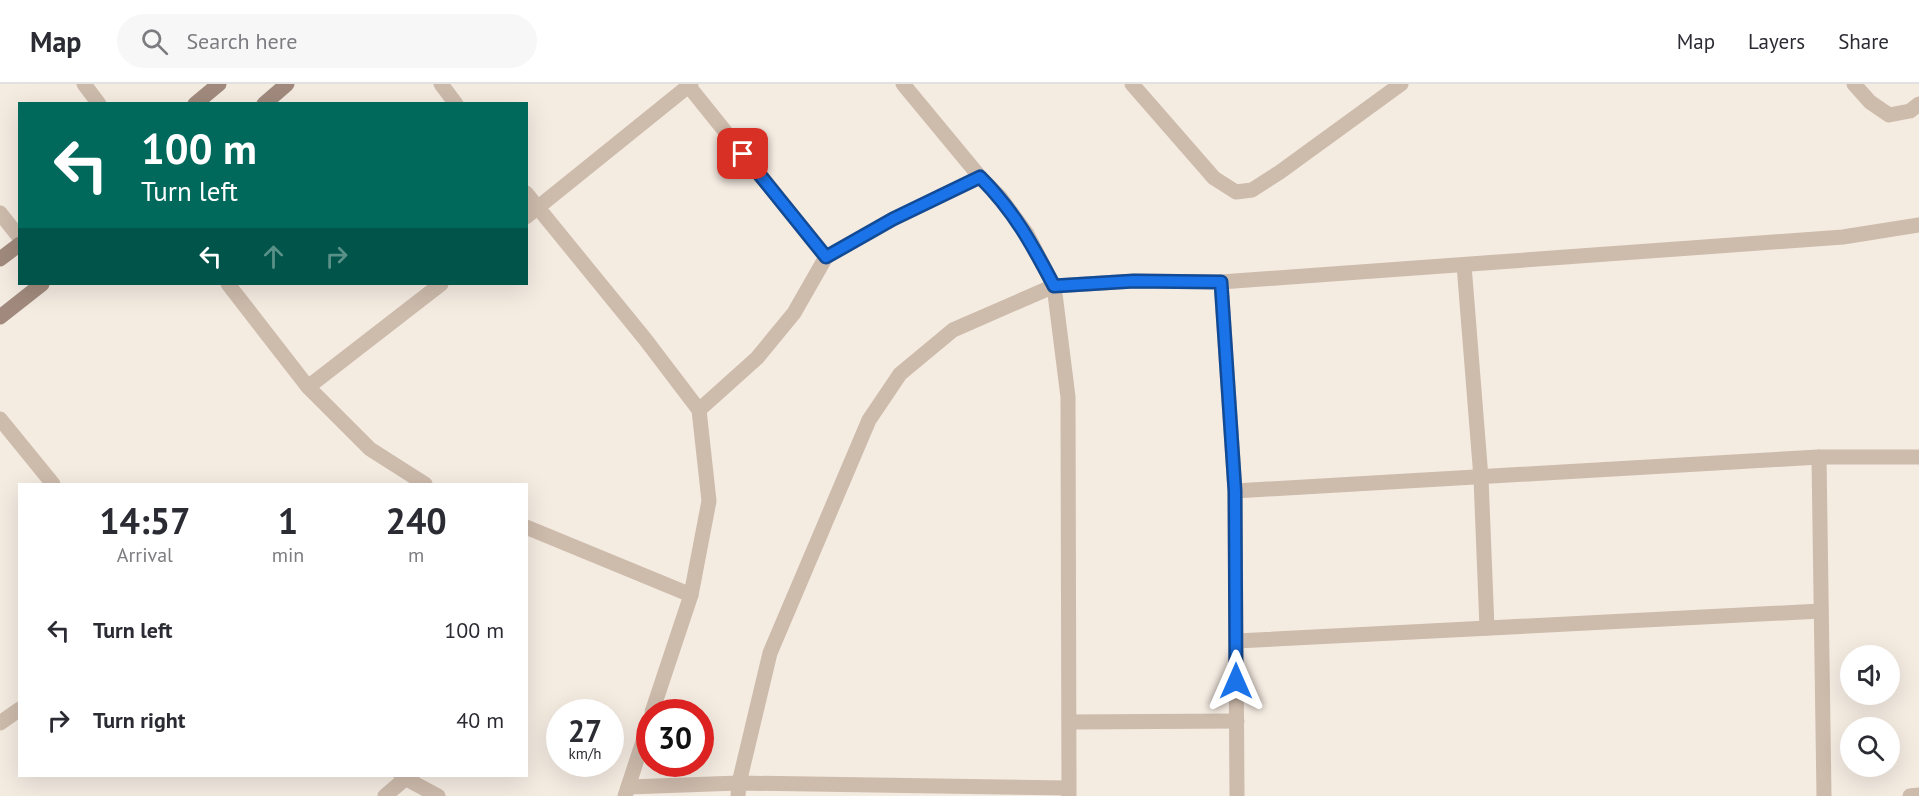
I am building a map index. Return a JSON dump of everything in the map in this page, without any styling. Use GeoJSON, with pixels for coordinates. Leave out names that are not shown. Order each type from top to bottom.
{"type":"FeatureCollection","features":[{"type":"Feature","properties":{"kind":"street"},"geometry":{"type":"LineString","coordinates":[[84,84],[98,102]]}},
{"type":"Feature","properties":{"kind":"street"},"geometry":{"type":"LineString","coordinates":[[197,102],[219,84]]}},
{"type":"Feature","properties":{"kind":"street"},"geometry":{"type":"LineString","coordinates":[[266,102],[287,84]]}},
{"type":"Feature","properties":{"kind":"street"},"geometry":{"type":"LineString","coordinates":[[441,84],[454,102]]}},
{"type":"Feature","properties":{"kind":"street"},"geometry":{"type":"LineString","coordinates":[[636,764],[627,792],[739,789],[1069,792],[1068,397],[1054,286],[1027,234],[1000,197],[980,177],[903,84]]}},
{"type":"Feature","properties":{"kind":"street"},"geometry":{"type":"LineString","coordinates":[[1132,84],[1214,178],[1236,192],[1252,190],[1280,172],[1396,86]]}},
{"type":"Feature","properties":{"kind":"street"},"geometry":{"type":"LineString","coordinates":[[1854,84],[1870,102],[1889,115],[1910,111],[1919,104]]}},
{"type":"Feature","properties":{"kind":"street"},"geometry":{"type":"LineString","coordinates":[[533,213],[689,85],[826,257]]}},
{"type":"Feature","properties":{"kind":"street"},"geometry":{"type":"LineString","coordinates":[[699,410],[757,358],[794,312],[826,257],[893,219],[980,177]]}},
{"type":"Feature","properties":{"kind":"street"},"geometry":{"type":"LineString","coordinates":[[528,199],[533,213],[645,339],[699,410],[709,501],[691,595],[656,699]]}},
{"type":"Feature","properties":{"kind":"street"},"geometry":{"type":"LineString","coordinates":[[0,213],[18,236]]}},
{"type":"Feature","properties":{"kind":"street"},"geometry":{"type":"LineString","coordinates":[[739,789],[770,653],[869,420],[900,374],[953,330],[1054,286],[1134,281],[1221,282],[1464,265],[1843,237],[1919,225]]}},
{"type":"Feature","properties":{"kind":"street"},"geometry":{"type":"LineString","coordinates":[[0,260],[18,246]]}},
{"type":"Feature","properties":{"kind":"street"},"geometry":{"type":"LineString","coordinates":[[1464,265],[1481,478],[1487,628]]}},
{"type":"Feature","properties":{"kind":"street"},"geometry":{"type":"LineString","coordinates":[[1221,282],[1235,491],[1237,796]]}},
{"type":"Feature","properties":{"kind":"street"},"geometry":{"type":"LineString","coordinates":[[0,317],[41,285]]}},
{"type":"Feature","properties":{"kind":"street"},"geometry":{"type":"LineString","coordinates":[[229,285],[308,387],[370,449],[423,483]]}},
{"type":"Feature","properties":{"kind":"street"},"geometry":{"type":"LineString","coordinates":[[308,387],[440,285]]}},
{"type":"Feature","properties":{"kind":"street"},"geometry":{"type":"LineString","coordinates":[[0,419],[52,483]]}},
{"type":"Feature","properties":{"kind":"street"},"geometry":{"type":"LineString","coordinates":[[1235,491],[1819,457],[1919,457]]}},
{"type":"Feature","properties":{"kind":"street"},"geometry":{"type":"LineString","coordinates":[[1819,457],[1824,796]]}},
{"type":"Feature","properties":{"kind":"street"},"geometry":{"type":"LineString","coordinates":[[528,528],[691,595]]}},
{"type":"Feature","properties":{"kind":"street"},"geometry":{"type":"LineString","coordinates":[[1236,641],[1821,611]]}},
{"type":"Feature","properties":{"kind":"street"},"geometry":{"type":"LineString","coordinates":[[0,723],[18,710]]}},
{"type":"Feature","properties":{"kind":"street"},"geometry":{"type":"LineString","coordinates":[[1070,722],[1237,721]]}},
{"type":"Feature","properties":{"kind":"street"},"geometry":{"type":"LineString","coordinates":[[385,796],[403,777],[438,796]]}},
{"type":"Feature","properties":{"kind":"street"},"geometry":{"type":"LineString","coordinates":[[1910,796],[1919,795]]}},
{"type":"Feature","properties":{"kind":"route"},"geometry":{"type":"LineString","coordinates":[[743,154],[826,257],[893,219],[980,177],[1000,197],[1027,234],[1054,286],[1134,281],[1221,282],[1235,491],[1236,681]]}}]}
